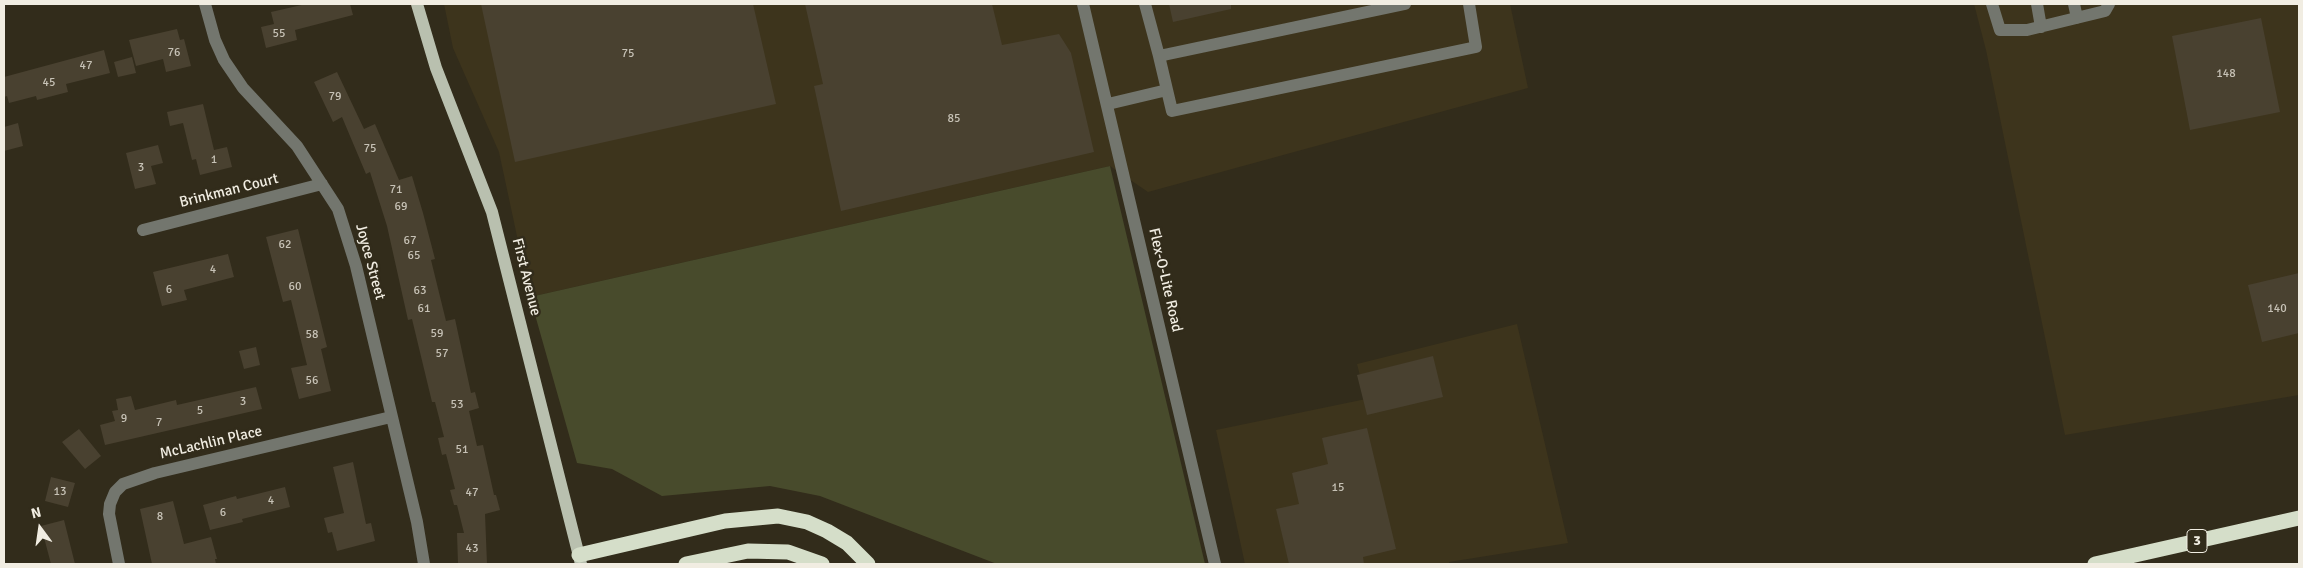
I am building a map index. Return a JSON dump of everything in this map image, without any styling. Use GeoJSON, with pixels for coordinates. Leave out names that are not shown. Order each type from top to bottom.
{"type":"FeatureCollection","features":[{"type":"Feature","properties":{"kind":"highway"},"geometry":{"type":"LineString","coordinates":[[580,560],[725,520],[778,516],[807,522],[827,531],[847,543],[868,564]]}},
{"type":"Feature","properties":{"kind":"highway","name":"3"},"geometry":{"type":"LineString","coordinates":[[2095,564],[2299,518]]}},
{"type":"Feature","properties":{"kind":"highway"},"geometry":{"type":"LineString","coordinates":[[686,564],[739,553],[773,552],[788,552],[822,564]]}},
{"type":"Feature","properties":{"kind":"highway"},"geometry":{"type":"LineString","coordinates":[[725,564],[744,557],[773,552]]}},
{"type":"Feature","properties":{"kind":"main road","name":"First Avenue"},"geometry":{"type":"LineString","coordinates":[[417,4],[436,68],[492,212],[580,560]]}},
{"type":"Feature","properties":{"kind":"street","name":"Joyce Street"},"geometry":{"type":"LineString","coordinates":[[205,4],[215,40],[224,60],[243,88],[296,146],[338,209],[348,237],[418,522],[424,564]]}},
{"type":"Feature","properties":{"kind":"street","name":"Flex-O-Lite Road"},"geometry":{"type":"LineString","coordinates":[[1083,4],[1215,564]]}},
{"type":"Feature","properties":{"kind":"street"},"geometry":{"type":"LineString","coordinates":[[1146,4],[1172,111],[1476,47],[1469,4]]}},
{"type":"Feature","properties":{"kind":"street"},"geometry":{"type":"LineString","coordinates":[[1159,56],[1405,4]]}},
{"type":"Feature","properties":{"kind":"street"},"geometry":{"type":"LineString","coordinates":[[1992,4],[2000,30],[2027,30],[2041,27],[2105,11],[2108,4]]}},
{"type":"Feature","properties":{"kind":"street"},"geometry":{"type":"LineString","coordinates":[[2036,4],[2041,27]]}},
{"type":"Feature","properties":{"kind":"street"},"geometry":{"type":"LineString","coordinates":[[2074,4],[2077,18]]}},
{"type":"Feature","properties":{"kind":"street"},"geometry":{"type":"LineString","coordinates":[[1108,104],[1167,90]]}},
{"type":"Feature","properties":{"kind":"street","name":"Brinkman Court"},"geometry":{"type":"LineString","coordinates":[[143,230],[322,184]]}},
{"type":"Feature","properties":{"kind":"street","name":"McLachlin Place"},"geometry":{"type":"LineString","coordinates":[[119,564],[109,514],[110,504],[115,492],[123,484],[155,473],[391,417]]}},
{"type":"Feature","properties":{"kind":"shaded area"},"geometry":{"type":"Polygon","coordinates":[[[444,4],[1510,4],[1528,88],[1148,192],[1110,166],[530,297],[499,152],[453,48],[444,4]]]}},
{"type":"Feature","properties":{"kind":"shaded area"},"geometry":{"type":"Polygon","coordinates":[[[1974,4],[2299,4],[2299,395],[2065,435],[1986,50],[1974,4]]]}},
{"type":"Feature","properties":{"kind":"shaded area"},"geometry":{"type":"Polygon","coordinates":[[[1517,324],[1568,543],[1449,562],[1449,564],[1245,564],[1216,430],[1366,399],[1357,364],[1517,324]]]}},
{"type":"Feature","properties":{"kind":"green space"},"geometry":{"type":"Polygon","coordinates":[[[1110,166],[1205,564],[997,564],[820,496],[770,486],[662,496],[612,469],[577,463],[530,297],[1110,166]]]}},
{"type":"Feature","properties":{"kind":"building"},"geometry":{"type":"Polygon","coordinates":[[[306,4],[350,4],[353,15],[295,30],[297,40],[266,48],[261,27],[274,24],[271,12],[306,4]]]}},
{"type":"Feature","properties":{"kind":"building"},"geometry":{"type":"Polygon","coordinates":[[[481,4],[753,4],[776,104],[515,162],[481,4]]]}},
{"type":"Feature","properties":{"kind":"building"},"geometry":{"type":"Polygon","coordinates":[[[805,4],[992,4],[1002,45],[1059,34],[1071,53],[1094,152],[841,211],[814,86],[823,84],[805,4]]]}},
{"type":"Feature","properties":{"kind":"building"},"geometry":{"type":"Polygon","coordinates":[[[1169,4],[1231,4],[1231,9],[1173,22],[1169,4]]]}},
{"type":"Feature","properties":{"kind":"building"},"geometry":{"type":"Polygon","coordinates":[[[2261,18],[2280,112],[2190,130],[2172,36],[2261,18]]]}},
{"type":"Feature","properties":{"kind":"building"},"geometry":{"type":"Polygon","coordinates":[[[177,29],[180,40],[184,39],[191,66],[166,72],[163,59],[136,66],[129,40],[177,29]]]}},
{"type":"Feature","properties":{"kind":"building"},"geometry":{"type":"Polygon","coordinates":[[[104,50],[110,73],[66,84],[68,92],[37,100],[36,96],[9,103],[7,96],[4,97],[4,77],[104,50]]]}},
{"type":"Feature","properties":{"kind":"building"},"geometry":{"type":"Polygon","coordinates":[[[132,57],[136,73],[118,77],[114,62],[132,57]]]}},
{"type":"Feature","properties":{"kind":"building"},"geometry":{"type":"Polygon","coordinates":[[[337,72],[364,129],[375,124],[399,180],[412,176],[435,259],[431,260],[446,321],[455,319],[471,393],[475,392],[479,408],[469,411],[477,446],[483,445],[494,495],[496,495],[500,510],[485,514],[487,564],[458,564],[457,533],[464,533],[457,505],[454,505],[450,490],[455,489],[446,454],[442,455],[438,438],[444,437],[435,402],[432,402],[412,319],[408,320],[387,226],[370,172],[366,174],[342,117],[333,122],[314,82],[337,72]]]}},
{"type":"Feature","properties":{"kind":"building"},"geometry":{"type":"Polygon","coordinates":[[[203,104],[214,150],[227,147],[232,167],[200,175],[196,159],[192,160],[183,123],[170,126],[167,112],[203,104]]]}},
{"type":"Feature","properties":{"kind":"building"},"geometry":{"type":"Polygon","coordinates":[[[18,123],[23,146],[4,151],[4,127],[18,123]]]}},
{"type":"Feature","properties":{"kind":"building"},"geometry":{"type":"Polygon","coordinates":[[[158,145],[163,163],[151,166],[156,184],[135,189],[126,153],[158,145]]]}},
{"type":"Feature","properties":{"kind":"building"},"geometry":{"type":"Polygon","coordinates":[[[298,229],[327,347],[321,349],[331,391],[299,399],[291,368],[307,365],[291,300],[283,302],[266,237],[298,229]]]}},
{"type":"Feature","properties":{"kind":"building"},"geometry":{"type":"Polygon","coordinates":[[[228,254],[234,277],[184,290],[187,300],[162,306],[153,272],[228,254]]]}},
{"type":"Feature","properties":{"kind":"building"},"geometry":{"type":"Polygon","coordinates":[[[2299,273],[2299,333],[2262,342],[2248,285],[2299,273]]]}},
{"type":"Feature","properties":{"kind":"building"},"geometry":{"type":"Polygon","coordinates":[[[256,347],[260,365],[244,369],[239,351],[256,347]]]}},
{"type":"Feature","properties":{"kind":"building"},"geometry":{"type":"Polygon","coordinates":[[[1433,356],[1443,397],[1367,415],[1357,375],[1433,356]]]}},
{"type":"Feature","properties":{"kind":"building"},"geometry":{"type":"Polygon","coordinates":[[[256,387],[262,409],[105,445],[100,425],[115,421],[112,411],[118,410],[116,399],[131,396],[135,410],[176,400],[177,405],[256,387]]]}},
{"type":"Feature","properties":{"kind":"building"},"geometry":{"type":"Polygon","coordinates":[[[1367,428],[1396,549],[1363,557],[1364,564],[1289,564],[1276,509],[1299,504],[1292,473],[1328,464],[1322,438],[1367,428]]]}},
{"type":"Feature","properties":{"kind":"building"},"geometry":{"type":"Polygon","coordinates":[[[79,429],[101,456],[85,469],[62,442],[79,429]]]}},
{"type":"Feature","properties":{"kind":"building"},"geometry":{"type":"Polygon","coordinates":[[[353,462],[366,524],[371,523],[375,541],[337,551],[332,532],[328,533],[324,518],[344,513],[333,467],[353,462]]]}},
{"type":"Feature","properties":{"kind":"building"},"geometry":{"type":"Polygon","coordinates":[[[51,477],[75,483],[68,507],[45,501],[51,477]]]}},
{"type":"Feature","properties":{"kind":"building"},"geometry":{"type":"Polygon","coordinates":[[[285,487],[290,507],[242,519],[243,522],[210,530],[203,505],[236,496],[237,499],[285,487]]]}},
{"type":"Feature","properties":{"kind":"building"},"geometry":{"type":"Polygon","coordinates":[[[173,501],[184,544],[211,537],[217,559],[215,559],[216,564],[152,564],[140,509],[173,501]]]}},
{"type":"Feature","properties":{"kind":"building"},"geometry":{"type":"Polygon","coordinates":[[[64,520],[75,564],[51,564],[41,526],[64,520]]]}}]}
